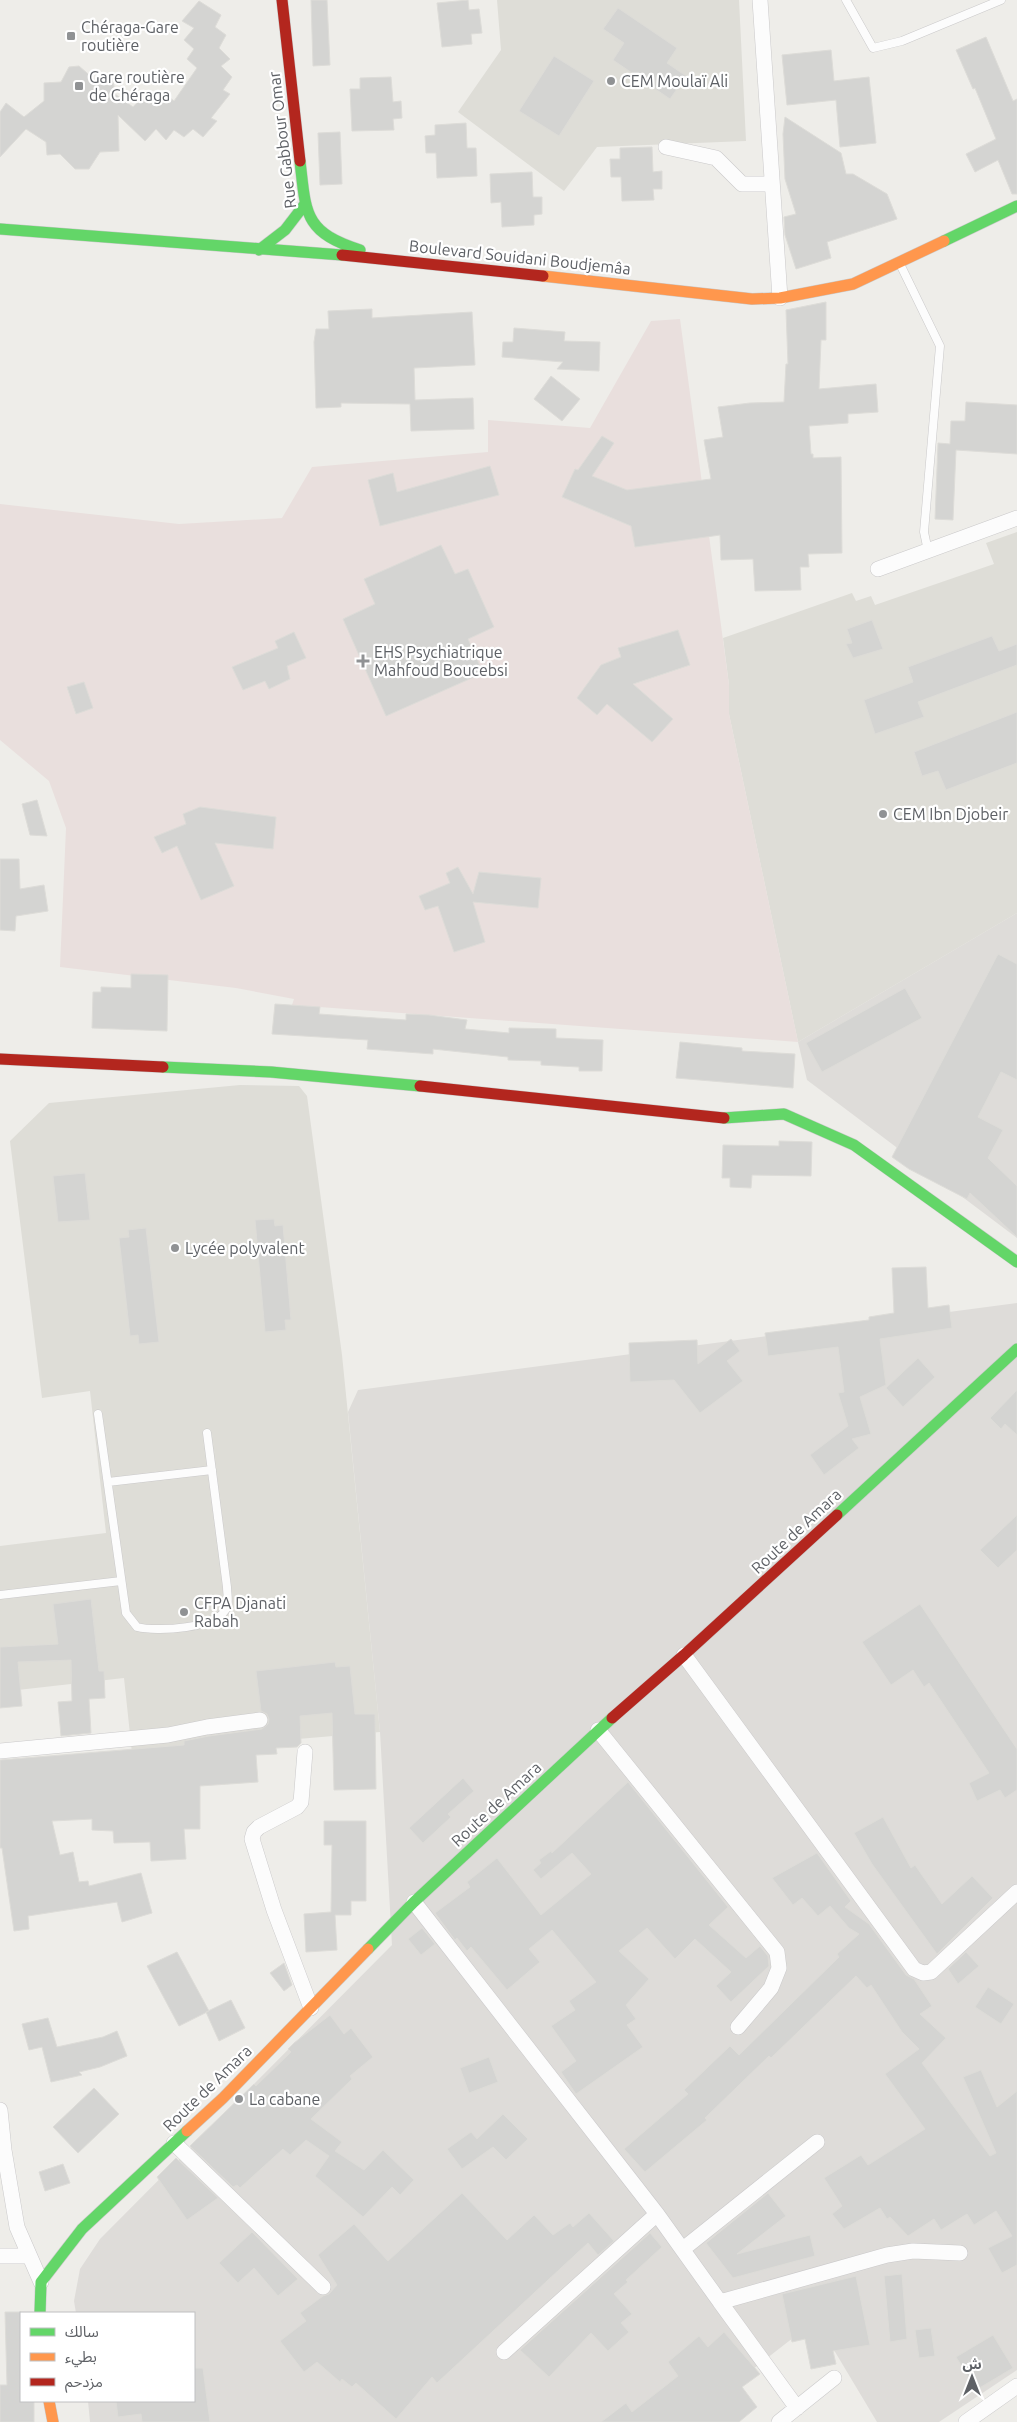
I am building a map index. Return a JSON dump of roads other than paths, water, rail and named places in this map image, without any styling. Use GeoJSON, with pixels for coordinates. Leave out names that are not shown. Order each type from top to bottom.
{"type":"FeatureCollection","features":[{"type":"Feature","properties":{"kind":"street","name":"Rue Gabbour Omar"},"geometry":{"type":"LineString","coordinates":[[282,0],[305,204],[309,219],[320,233],[345,245],[384,258]]}},
{"type":"Feature","properties":{"kind":"street"},"geometry":{"type":"LineString","coordinates":[[760,0],[780,298]]}},
{"type":"Feature","properties":{"kind":"street"},"geometry":{"type":"LineString","coordinates":[[666,147],[716,158],[742,184],[772,184]]}},
{"type":"Feature","properties":{"kind":"street"},"geometry":{"type":"LineString","coordinates":[[259,250],[281,235],[296,221],[305,204]]}},
{"type":"Feature","properties":{"kind":"street","name":"Boulevard Souidani Boudjemâa"},"geometry":{"type":"LineString","coordinates":[[0,229],[384,258],[752,299],[780,298],[853,284],[1017,206]]}},
{"type":"Feature","properties":{"kind":"street"},"geometry":{"type":"LineString","coordinates":[[878,569],[1017,518]]}},
{"type":"Feature","properties":{"kind":"street"},"geometry":{"type":"LineString","coordinates":[[0,1059],[271,1072],[542,1098],[731,1120],[784,1114],[854,1146],[1017,1262]]}},
{"type":"Feature","properties":{"kind":"street","name":"Route de Amara"},"geometry":{"type":"LineString","coordinates":[[41,2282],[82,2229],[223,2098],[414,1902],[598,1730],[684,1655],[1017,1349]]}},
{"type":"Feature","properties":{"kind":"street"},"geometry":{"type":"LineString","coordinates":[[684,1655],[914,1969],[923,1973],[931,1972],[1017,1892]]}},
{"type":"Feature","properties":{"kind":"street"},"geometry":{"type":"LineString","coordinates":[[0,1751],[168,1735],[207,1727],[260,1720]]}},
{"type":"Feature","properties":{"kind":"street"},"geometry":{"type":"LineString","coordinates":[[598,1730],[777,1952],[779,1968],[771,1988],[738,2027]]}},
{"type":"Feature","properties":{"kind":"street"},"geometry":{"type":"LineString","coordinates":[[304,1752],[301,1802],[297,1807],[259,1827],[254,1832],[252,1839],[274,1910],[311,2008]]}},
{"type":"Feature","properties":{"kind":"street"},"geometry":{"type":"LineString","coordinates":[[414,1902],[684,2249],[797,2408]]}},
{"type":"Feature","properties":{"kind":"street"},"geometry":{"type":"LineString","coordinates":[[0,2110],[4,2150],[17,2227],[41,2282],[40,2312]]}},
{"type":"Feature","properties":{"kind":"street"},"geometry":{"type":"LineString","coordinates":[[684,2249],[817,2142]]}},
{"type":"Feature","properties":{"kind":"street"},"geometry":{"type":"LineString","coordinates":[[174,2143],[323,2287]]}},
{"type":"Feature","properties":{"kind":"street"},"geometry":{"type":"LineString","coordinates":[[504,2352],[657,2214]]}},
{"type":"Feature","properties":{"kind":"street"},"geometry":{"type":"LineString","coordinates":[[720,2302],[887,2255],[913,2252],[960,2253]]}},
{"type":"Feature","properties":{"kind":"street"},"geometry":{"type":"LineString","coordinates":[[0,2256],[29,2256]]}},
{"type":"Feature","properties":{"kind":"street"},"geometry":{"type":"LineString","coordinates":[[779,2422],[834,2378]]}},
{"type":"Feature","properties":{"kind":"street"},"geometry":{"type":"LineString","coordinates":[[966,2422],[1017,2386]]}},
{"type":"Feature","properties":{"kind":"street"},"geometry":{"type":"LineString","coordinates":[[49,2402],[53,2422]]}},
{"type":"Feature","properties":{"kind":"lane"},"geometry":{"type":"LineString","coordinates":[[846,0],[873,48],[902,41],[1001,0]]}},
{"type":"Feature","properties":{"kind":"lane"},"geometry":{"type":"LineString","coordinates":[[899,262],[940,346],[924,532],[928,551]]}},
{"type":"Feature","properties":{"kind":"lane"},"geometry":{"type":"LineString","coordinates":[[98,1414],[126,1613],[137,1628],[149,1630],[207,1624],[221,1616],[228,1606],[207,1434]]}},
{"type":"Feature","properties":{"kind":"lane"},"geometry":{"type":"LineString","coordinates":[[108,1482],[212,1470]]}},
{"type":"Feature","properties":{"kind":"lane"},"geometry":{"type":"LineString","coordinates":[[0,1595],[121,1581]]}},
{"type":"Feature","properties":{"kind":"place","name":"Chéraga-Gare routière"},"geometry":{"type":"Point","coordinates":[71,36]}},
{"type":"Feature","properties":{"kind":"place","name":"CEM Moulaï Ali"},"geometry":{"type":"Point","coordinates":[611,81]}},
{"type":"Feature","properties":{"kind":"place","name":"Gare routière de Chéraga"},"geometry":{"type":"Point","coordinates":[79,86]}},
{"type":"Feature","properties":{"kind":"place","name":"EHS Psychiatrique Mahfoud Boucebsi"},"geometry":{"type":"Point","coordinates":[363,661]}},
{"type":"Feature","properties":{"kind":"place","name":"CEM Ibn Djobeir"},"geometry":{"type":"Point","coordinates":[883,814]}},
{"type":"Feature","properties":{"kind":"place","name":"Lycée polyvalent"},"geometry":{"type":"Point","coordinates":[175,1248]}},
{"type":"Feature","properties":{"kind":"place","name":"CFPA Djanati Rabah"},"geometry":{"type":"Point","coordinates":[184,1612]}},
{"type":"Feature","properties":{"kind":"place","name":"La cabane"},"geometry":{"type":"Point","coordinates":[239,2099]}}]}
